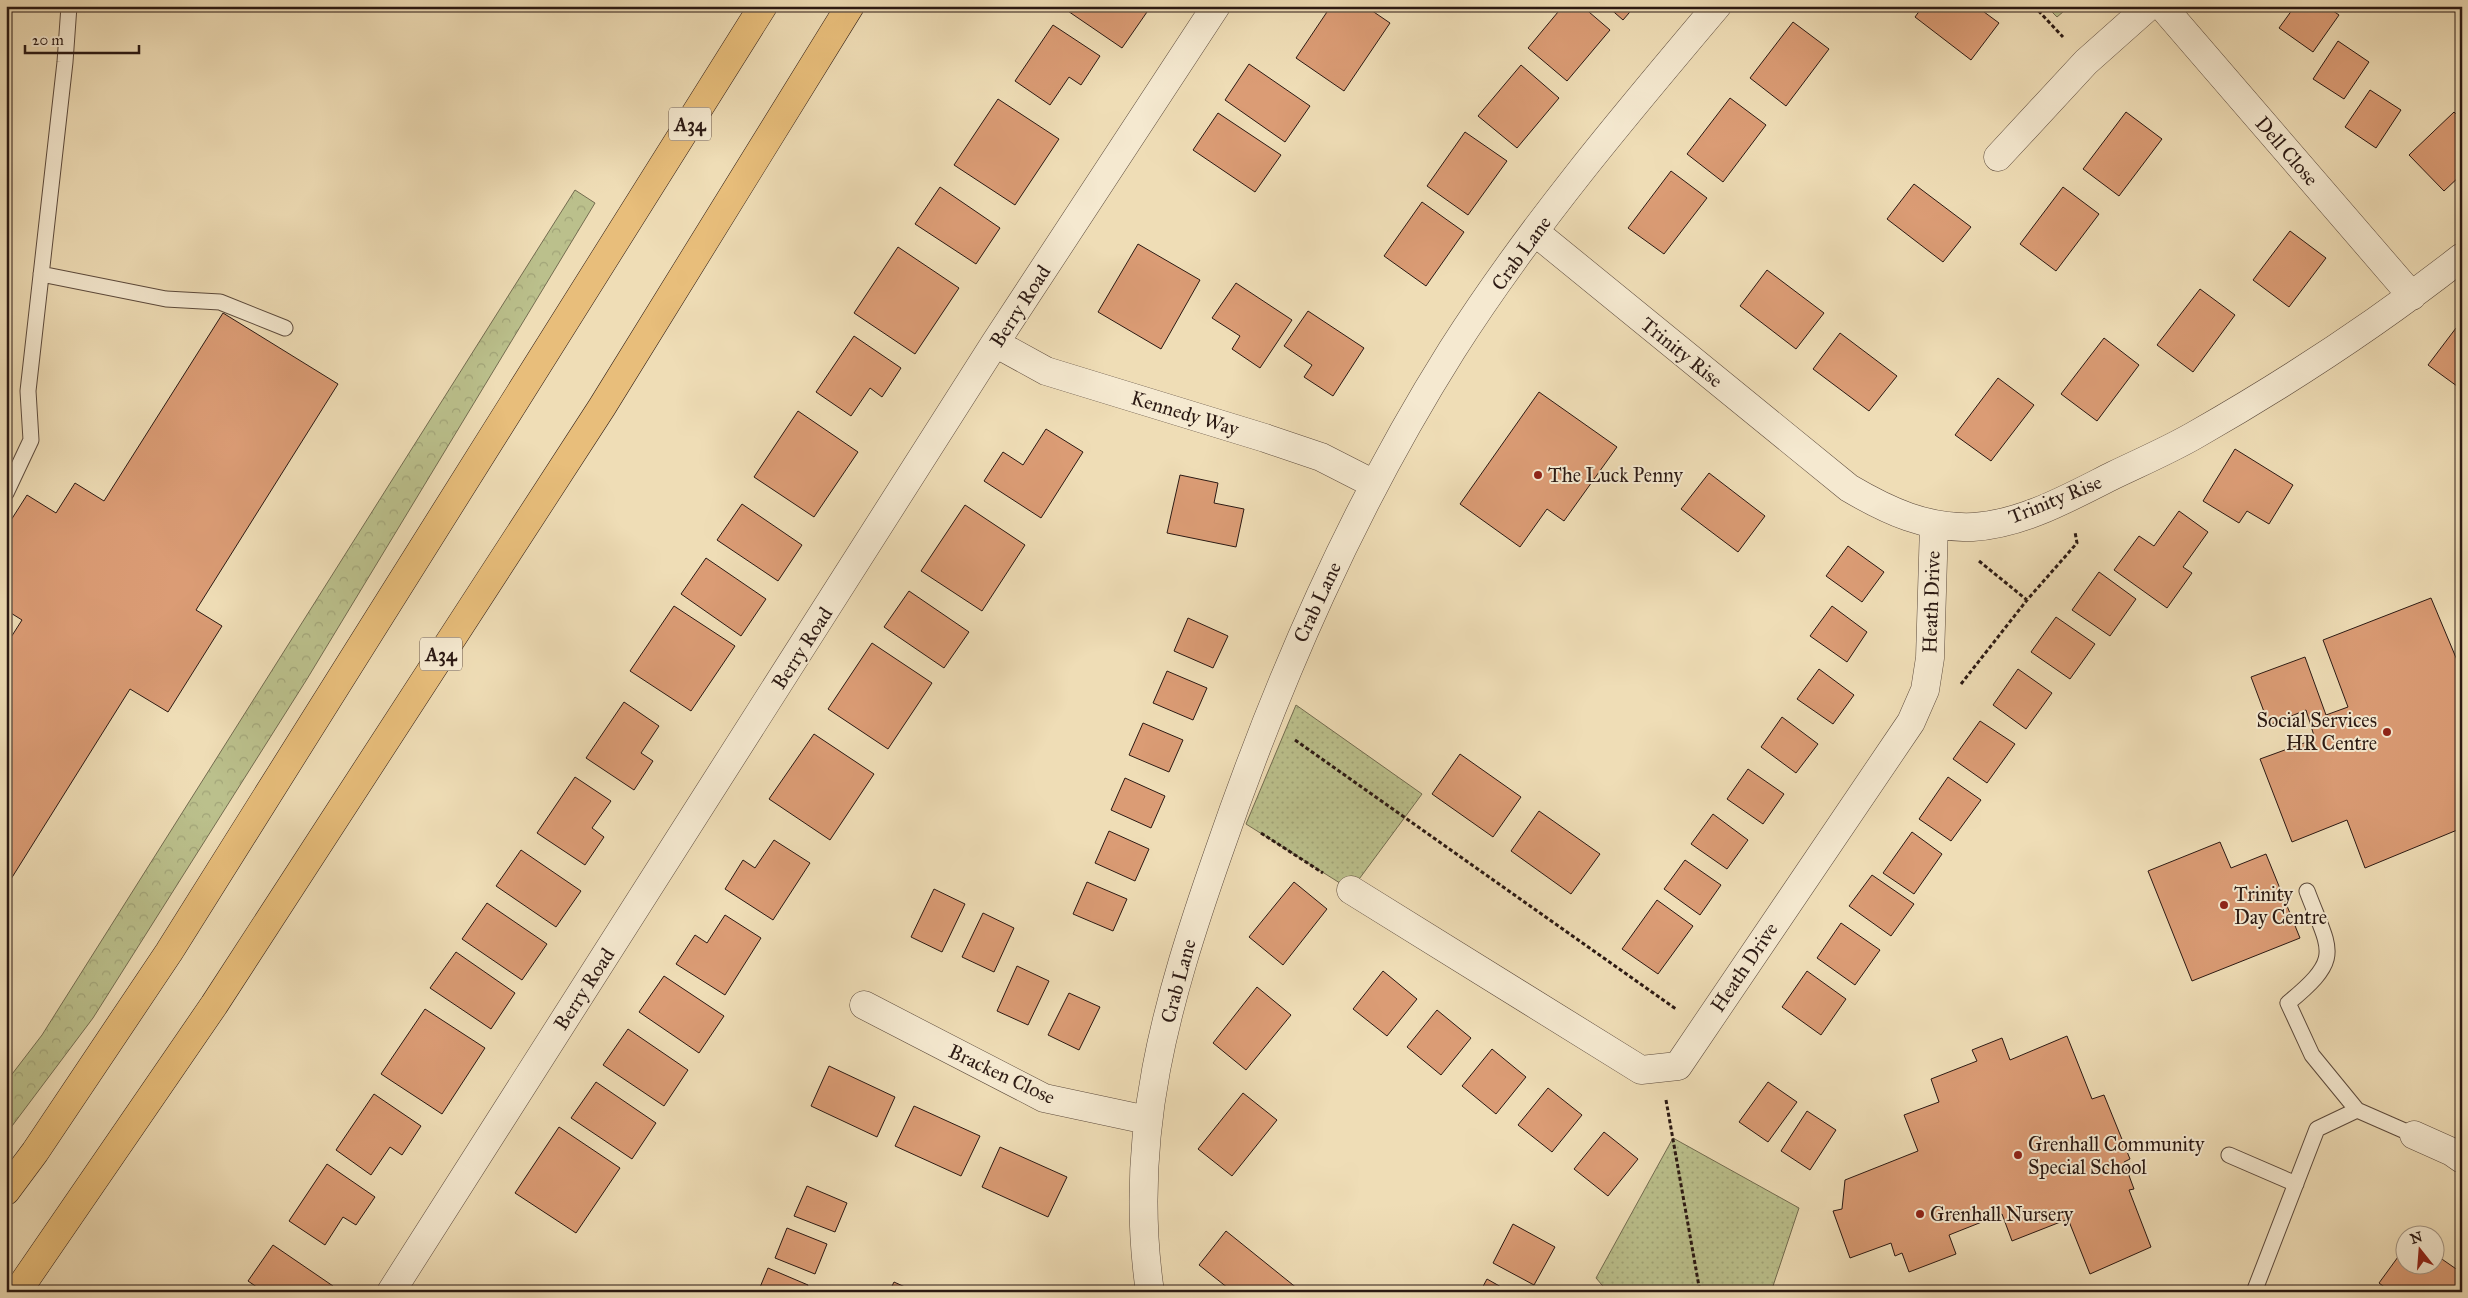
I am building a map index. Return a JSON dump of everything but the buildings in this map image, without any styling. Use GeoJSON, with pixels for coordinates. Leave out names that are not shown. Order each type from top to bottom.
{"type":"FeatureCollection","features":[{"type":"Feature","properties":{"kind":"highway","name":"A34"},"geometry":{"type":"LineString","coordinates":[[6,1191],[35,1152],[169,952],[763,6]]}},
{"type":"Feature","properties":{"kind":"highway","name":"A34"},"geometry":{"type":"LineString","coordinates":[[17,1292],[225,988],[602,407],[850,6]]}},
{"type":"Feature","properties":{"kind":"street","name":"Berry Road"},"geometry":{"type":"LineString","coordinates":[[391,1292],[995,343],[1216,6]]}},
{"type":"Feature","properties":{"kind":"street","name":"Crab Lane"},"geometry":{"type":"LineString","coordinates":[[1150,1292],[1142,1202],[1147,1120],[1155,1068],[1190,935],[1267,720],[1308,619],[1374,484],[1453,349],[1535,232],[1618,123],[1716,6]]}},
{"type":"Feature","properties":{"kind":"street"},"geometry":{"type":"LineString","coordinates":[[1998,157],[2086,62],[2149,6]]}},
{"type":"Feature","properties":{"kind":"street","name":"Dell Close"},"geometry":{"type":"LineString","coordinates":[[2162,6],[2412,296]]}},
{"type":"Feature","properties":{"kind":"street","name":"Trinity Rise"},"geometry":{"type":"LineString","coordinates":[[1535,232],[1849,488],[1903,517],[1934,525],[1973,527],[2017,519],[2069,497],[2194,435],[2336,348],[2412,296],[2462,257]]}},
{"type":"Feature","properties":{"kind":"street","name":"Kennedy Way"},"geometry":{"type":"LineString","coordinates":[[995,343],[1046,371],[1321,457],[1374,484]]}},
{"type":"Feature","properties":{"kind":"street","name":"Heath Drive"},"geometry":{"type":"LineString","coordinates":[[1351,890],[1641,1070],[1678,1066],[1896,746],[1910,722],[1925,690],[1930,658],[1934,525]]}},
{"type":"Feature","properties":{"kind":"street","name":"Bracken Close"},"geometry":{"type":"LineString","coordinates":[[864,1005],[1044,1098],[1147,1120]]}},
{"type":"Feature","properties":{"kind":"street"},"geometry":{"type":"LineString","coordinates":[[2414,1136],[2452,1152],[2462,1159]]}},
{"type":"Feature","properties":{"kind":"lane"},"geometry":{"type":"LineString","coordinates":[[6,493],[31,440],[28,392],[66,62],[69,6]]}},
{"type":"Feature","properties":{"kind":"lane"},"geometry":{"type":"LineString","coordinates":[[41,274],[166,299],[220,302],[285,328]]}},
{"type":"Feature","properties":{"kind":"lane"},"geometry":{"type":"LineString","coordinates":[[2308,891],[2327,945],[2328,958],[2321,972],[2312,983],[2288,1003],[2312,1055],[2358,1110],[2414,1136]]}},
{"type":"Feature","properties":{"kind":"lane"},"geometry":{"type":"LineString","coordinates":[[2254,1292],[2317,1129],[2358,1110]]}},
{"type":"Feature","properties":{"kind":"lane"},"geometry":{"type":"LineString","coordinates":[[2229,1155],[2296,1184]]}},
{"type":"Feature","properties":{"kind":"path"},"geometry":{"type":"LineString","coordinates":[[2034,6],[2086,62]]}},
{"type":"Feature","properties":{"kind":"path"},"geometry":{"type":"LineString","coordinates":[[1925,690],[1955,692],[2027,600],[2077,543],[2069,497]]}},
{"type":"Feature","properties":{"kind":"path"},"geometry":{"type":"LineString","coordinates":[[1267,720],[1703,1028]]}},
{"type":"Feature","properties":{"kind":"path"},"geometry":{"type":"LineString","coordinates":[[1232,814],[1351,890]]}},
{"type":"Feature","properties":{"kind":"path"},"geometry":{"type":"LineString","coordinates":[[1660,1068],[1700,1292]]}},
{"type":"Feature","properties":{"kind":"green space"},"geometry":{"type":"Polygon","coordinates":[[[2046,6],[2070,6],[2057,17],[2046,6]]]}},
{"type":"Feature","properties":{"kind":"green space"},"geometry":{"type":"Polygon","coordinates":[[[575,190],[595,203],[307,679],[93,1018],[6,1134],[6,1082],[42,1035],[575,190]]]}},
{"type":"Feature","properties":{"kind":"green space"},"geometry":{"type":"Polygon","coordinates":[[[1296,705],[1422,794],[1351,890],[1246,824],[1296,705]]]}},
{"type":"Feature","properties":{"kind":"green space"},"geometry":{"type":"Polygon","coordinates":[[[1673,1138],[1799,1208],[1771,1292],[1608,1292],[1596,1278],[1673,1138]]]}},
{"type":"Feature","properties":{"kind":"place","name":"The Luck Penny"},"geometry":{"type":"Point","coordinates":[1538,475]}},
{"type":"Feature","properties":{"kind":"place","name":"Social Services HR Centre"},"geometry":{"type":"Point","coordinates":[2387,732]}},
{"type":"Feature","properties":{"kind":"place","name":"Trinity Day Centre"},"geometry":{"type":"Point","coordinates":[2224,905]}},
{"type":"Feature","properties":{"kind":"place","name":"Grenhall Community Special School"},"geometry":{"type":"Point","coordinates":[2018,1155]}},
{"type":"Feature","properties":{"kind":"place","name":"Grenhall Nursery"},"geometry":{"type":"Point","coordinates":[1920,1214]}}]}
